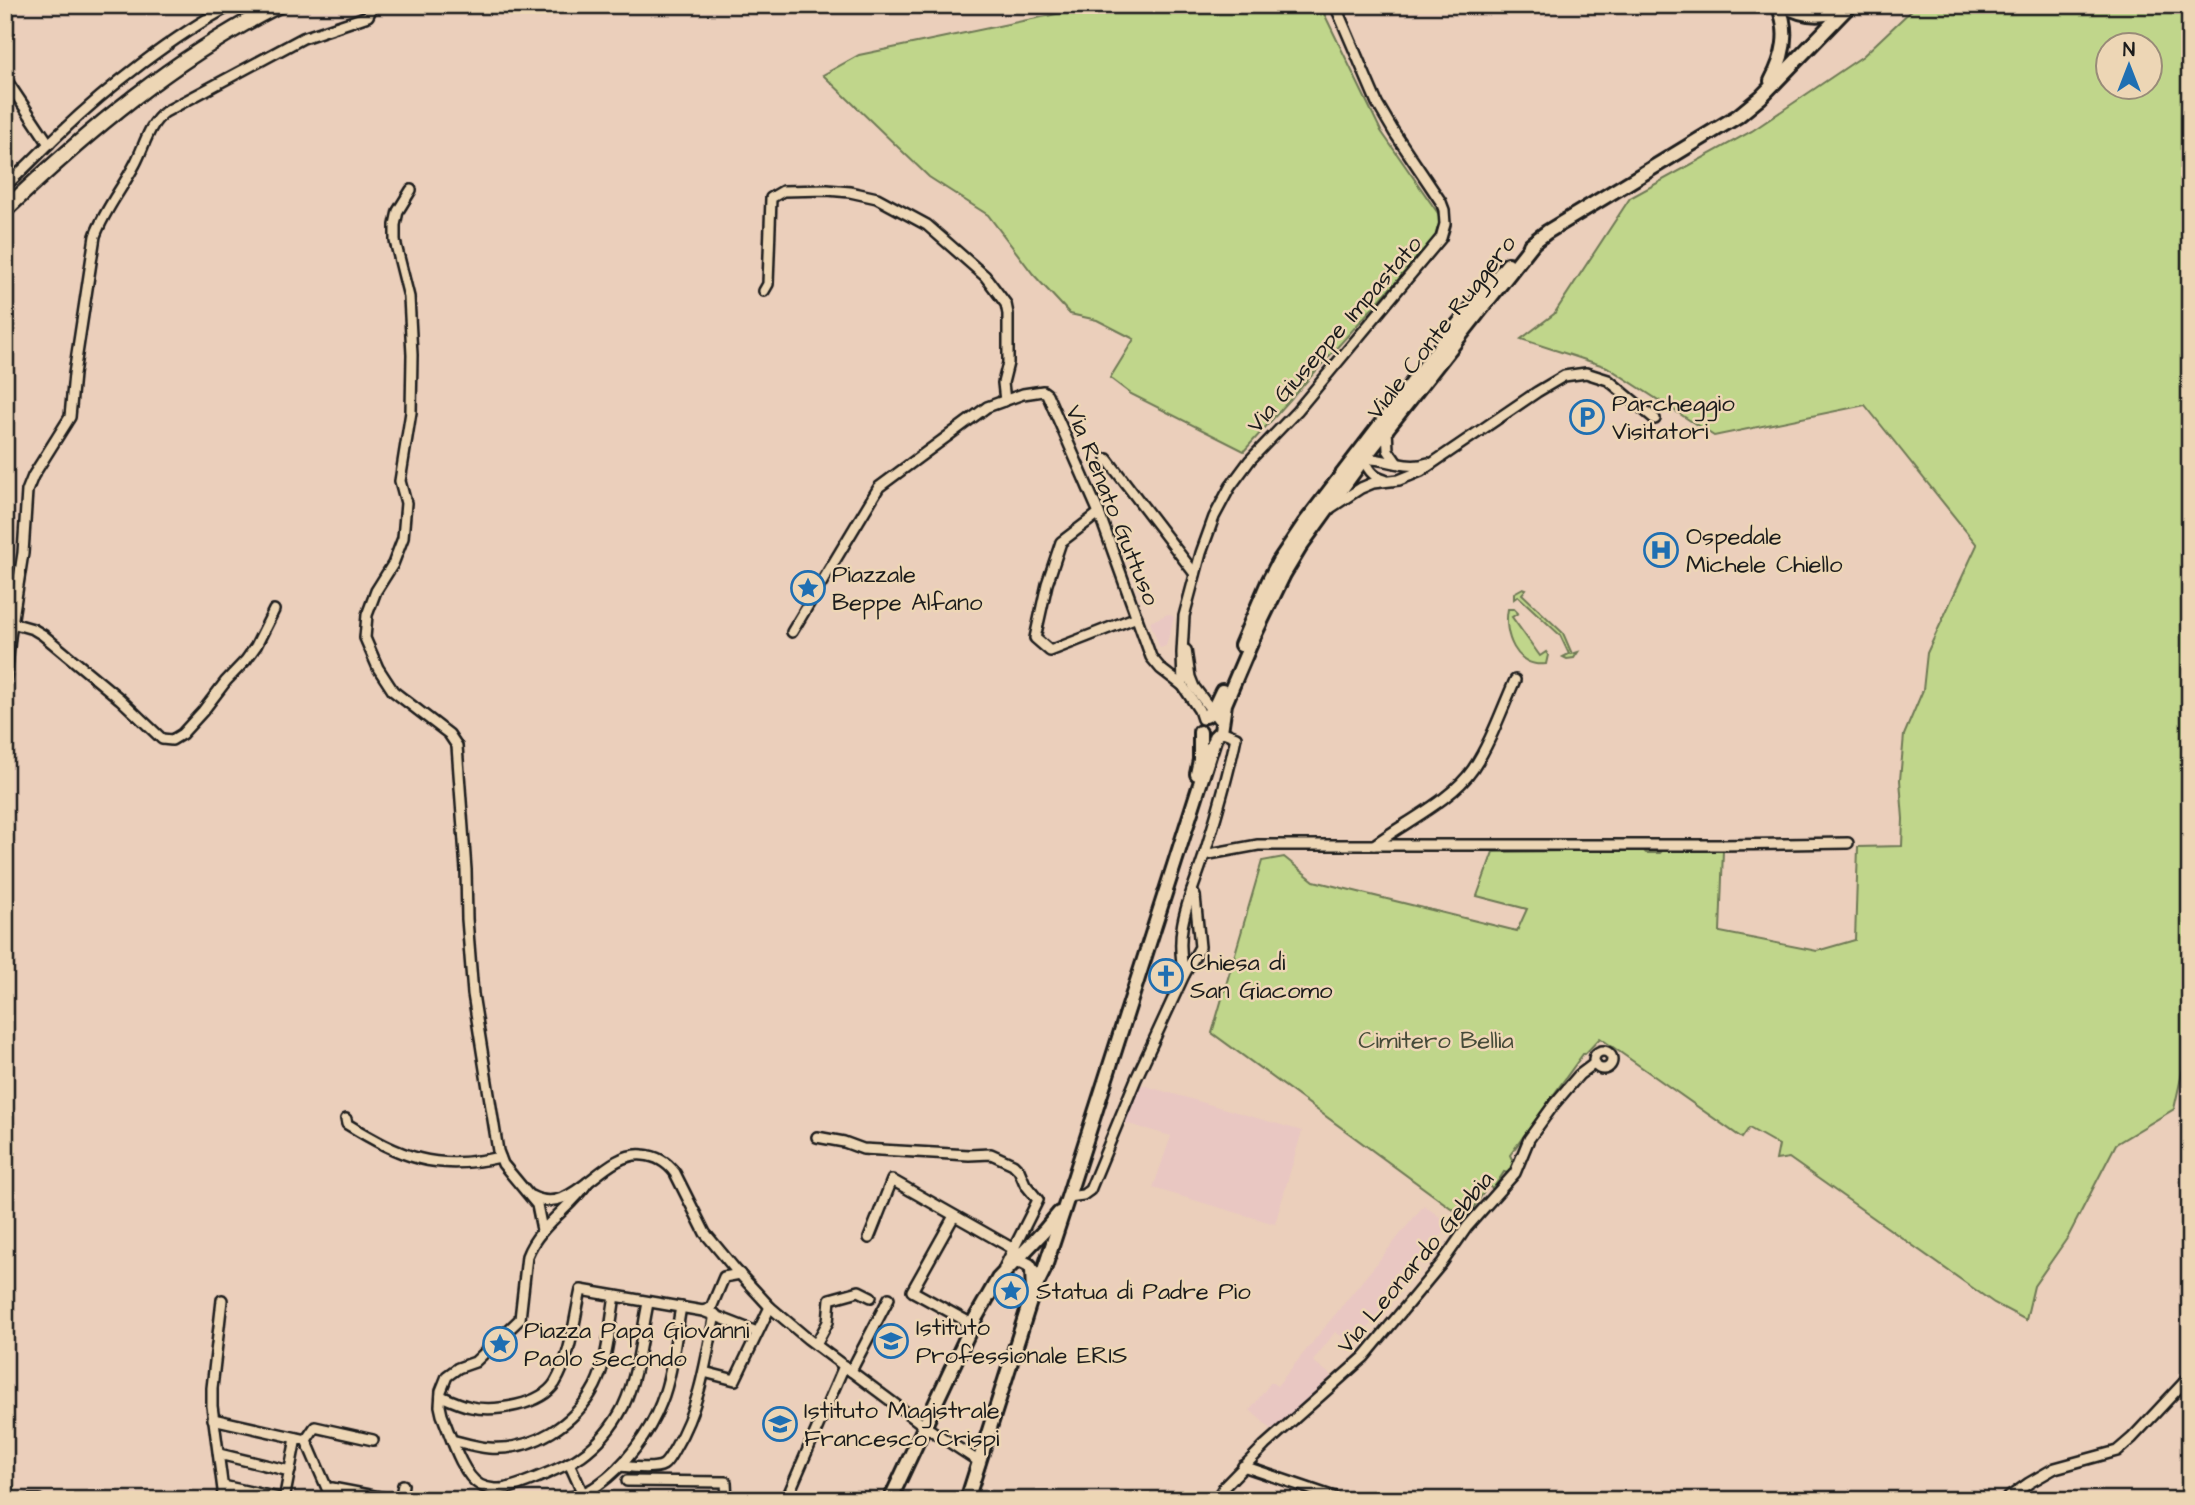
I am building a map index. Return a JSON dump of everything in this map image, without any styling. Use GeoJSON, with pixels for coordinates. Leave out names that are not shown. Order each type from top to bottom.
{"type":"FeatureCollection","features":[{"type":"Feature","properties":{"kind":"main road"},"geometry":{"type":"LineString","coordinates":[[5,210],[58,159],[120,107],[184,60],[279,5]]}},
{"type":"Feature","properties":{"kind":"main road"},"geometry":{"type":"LineString","coordinates":[[1761,97],[1784,51],[1784,26],[1778,5]]}},
{"type":"Feature","properties":{"kind":"main road"},"geometry":{"type":"LineString","coordinates":[[1784,5],[1801,13],[1816,15],[1834,13],[1849,6]]}},
{"type":"Feature","properties":{"kind":"main road"},"geometry":{"type":"LineString","coordinates":[[1534,242],[1594,202],[1738,116],[1761,97],[1849,6]]}},
{"type":"Feature","properties":{"kind":"main road","name":"Viale Conte Ruggero"},"geometry":{"type":"LineString","coordinates":[[1214,722],[1268,582],[1279,561],[1304,524],[1443,342],[1505,267],[1534,242]]}},
{"type":"Feature","properties":{"kind":"main road","name":"Viale Conte Ruggero"},"geometry":{"type":"LineString","coordinates":[[1214,722],[1225,704],[1284,574],[1325,512],[1364,458],[1534,242]]}},
{"type":"Feature","properties":{"kind":"main road"},"geometry":{"type":"LineString","coordinates":[[1186,829],[1188,807],[1200,760],[1200,732],[1208,738],[1214,722]]}},
{"type":"Feature","properties":{"kind":"main road"},"geometry":{"type":"LineString","coordinates":[[967,1500],[1186,829],[1214,722]]}},
{"type":"Feature","properties":{"kind":"main road"},"geometry":{"type":"LineString","coordinates":[[890,1500],[972,1324],[998,1279],[1017,1255],[1044,1231],[1067,1200]]}},
{"type":"Feature","properties":{"kind":"main road"},"geometry":{"type":"LineString","coordinates":[[1017,1255],[1032,1270],[1033,1292]]}},
{"type":"Feature","properties":{"kind":"street"},"geometry":{"type":"LineString","coordinates":[[5,186],[118,83],[181,36],[232,5]]}},
{"type":"Feature","properties":{"kind":"street"},"geometry":{"type":"LineString","coordinates":[[5,688],[23,553],[27,491],[33,476],[70,417],[95,236],[109,203],[135,164],[156,118],[177,104],[316,32],[368,16],[373,5]]}},
{"type":"Feature","properties":{"kind":"street","name":"Via Giuseppe Impastato"},"geometry":{"type":"LineString","coordinates":[[1183,631],[1184,616],[1195,574],[1214,517],[1230,487],[1414,272],[1441,238],[1443,231],[1444,211],[1441,202],[1377,103],[1335,5]]}},
{"type":"Feature","properties":{"kind":"street"},"geometry":{"type":"LineString","coordinates":[[5,78],[49,144]]}},
{"type":"Feature","properties":{"kind":"street"},"geometry":{"type":"LineString","coordinates":[[411,190],[398,211],[395,225],[395,241],[409,297],[412,355],[411,412],[400,481],[406,503],[403,538],[394,564],[376,591],[367,615],[365,638],[378,668],[394,691],[449,734],[457,746],[473,993],[500,1157],[537,1205],[542,1230]]}},
{"type":"Feature","properties":{"kind":"street"},"geometry":{"type":"LineString","coordinates":[[764,291],[768,284],[771,198],[783,191],[827,190],[877,198],[927,225],[985,276],[1002,296],[1008,314],[1008,363],[1003,383],[1005,401]]}},
{"type":"Feature","properties":{"kind":"street"},"geometry":{"type":"LineString","coordinates":[[1387,481],[1375,476],[1366,467],[1366,451],[1432,364],[1443,342]]}},
{"type":"Feature","properties":{"kind":"street"},"geometry":{"type":"LineString","coordinates":[[1325,512],[1362,488],[1410,478],[1555,380],[1576,374],[1596,375],[1608,380],[1655,419]]}},
{"type":"Feature","properties":{"kind":"street","name":"Via Renato Guttuso"},"geometry":{"type":"LineString","coordinates":[[793,632],[880,487],[987,407],[1038,390],[1047,394],[1099,513],[1151,657],[1183,687]]}},
{"type":"Feature","properties":{"kind":"street"},"geometry":{"type":"LineString","coordinates":[[1387,429],[1388,450],[1398,464]]}},
{"type":"Feature","properties":{"kind":"street"},"geometry":{"type":"LineString","coordinates":[[1304,524],[1359,460],[1364,458],[1413,466],[1439,459]]}},
{"type":"Feature","properties":{"kind":"street"},"geometry":{"type":"LineString","coordinates":[[1107,459],[1195,574]]}},
{"type":"Feature","properties":{"kind":"street"},"geometry":{"type":"LineString","coordinates":[[1099,513],[1061,542],[1047,584],[1035,638],[1050,651],[1137,617]]}},
{"type":"Feature","properties":{"kind":"street"},"geometry":{"type":"LineString","coordinates":[[12,623],[43,635],[120,699],[162,739],[172,740],[182,734],[246,660],[274,610]]}},
{"type":"Feature","properties":{"kind":"street"},"geometry":{"type":"LineString","coordinates":[[1183,631],[1190,677],[1214,722]]}},
{"type":"Feature","properties":{"kind":"street"},"geometry":{"type":"LineString","coordinates":[[1183,631],[1183,687],[1199,709],[1236,737],[1204,855],[1184,912],[1180,940],[1184,975]]}},
{"type":"Feature","properties":{"kind":"street"},"geometry":{"type":"LineString","coordinates":[[1374,845],[1442,799],[1465,779],[1474,768],[1515,680]]}},
{"type":"Feature","properties":{"kind":"street"},"geometry":{"type":"LineString","coordinates":[[1204,855],[1258,845],[1848,843]]}},
{"type":"Feature","properties":{"kind":"street"},"geometry":{"type":"LineString","coordinates":[[1067,1200],[1090,1190],[1119,1118],[1184,975],[1200,947],[1195,896],[1192,891]]}},
{"type":"Feature","properties":{"kind":"street","name":"Via Leonardo Gebbia"},"geometry":{"type":"LineString","coordinates":[[1216,1500],[1243,1466],[1364,1357],[1442,1263],[1467,1227],[1516,1173],[1529,1139],[1555,1104],[1579,1075],[1595,1063]]}},
{"type":"Feature","properties":{"kind":"street"},"geometry":{"type":"LineString","coordinates":[[346,1119],[347,1124],[383,1146],[406,1156],[436,1163],[481,1161],[500,1157]]}},
{"type":"Feature","properties":{"kind":"street"},"geometry":{"type":"LineString","coordinates":[[817,1137],[863,1149],[991,1154],[1020,1170],[1025,1184],[1038,1200],[1017,1255],[892,1180],[869,1238]]}},
{"type":"Feature","properties":{"kind":"street"},"geometry":{"type":"LineString","coordinates":[[530,1195],[537,1199],[559,1199],[572,1194],[622,1157],[635,1154],[659,1158],[676,1172],[705,1233],[770,1307],[847,1369],[923,1425],[978,1461]]}},
{"type":"Feature","properties":{"kind":"street"},"geometry":{"type":"LineString","coordinates":[[588,1182],[577,1198],[542,1230],[527,1256],[520,1319],[475,1362],[458,1368],[442,1383],[440,1406],[452,1440],[472,1478],[488,1488],[506,1488],[569,1463],[591,1448],[606,1433],[622,1408],[633,1379],[648,1303]]}},
{"type":"Feature","properties":{"kind":"street"},"geometry":{"type":"LineString","coordinates":[[954,1216],[912,1291],[972,1324]]}},
{"type":"Feature","properties":{"kind":"street"},"geometry":{"type":"LineString","coordinates":[[703,1311],[711,1307],[724,1277],[740,1274]]}},
{"type":"Feature","properties":{"kind":"street"},"geometry":{"type":"LineString","coordinates":[[440,1396],[470,1407],[487,1409],[520,1404],[547,1392],[554,1385],[566,1357],[581,1290],[703,1311],[757,1332]]}},
{"type":"Feature","properties":{"kind":"street"},"geometry":{"type":"LineString","coordinates":[[816,1345],[828,1322],[830,1299],[859,1291],[872,1297]]}},
{"type":"Feature","properties":{"kind":"street"},"geometry":{"type":"LineString","coordinates":[[452,1440],[488,1448],[513,1447],[534,1441],[561,1426],[585,1401],[595,1385],[615,1296]]}},
{"type":"Feature","properties":{"kind":"street"},"geometry":{"type":"LineString","coordinates":[[786,1500],[847,1369],[889,1298]]}},
{"type":"Feature","properties":{"kind":"street"},"geometry":{"type":"LineString","coordinates":[[222,1300],[212,1368],[222,1500]]}},
{"type":"Feature","properties":{"kind":"street"},"geometry":{"type":"LineString","coordinates":[[563,1500],[598,1486],[620,1466],[640,1441],[661,1404],[681,1307]]}},
{"type":"Feature","properties":{"kind":"street"},"geometry":{"type":"LineString","coordinates":[[704,1372],[735,1380],[770,1307]]}},
{"type":"Feature","properties":{"kind":"street"},"geometry":{"type":"LineString","coordinates":[[620,1466],[658,1467],[666,1462],[685,1431],[695,1407],[715,1314]]}},
{"type":"Feature","properties":{"kind":"street"},"geometry":{"type":"LineString","coordinates":[[2005,1500],[2029,1482],[2055,1468],[2117,1451],[2190,1376]]}},
{"type":"Feature","properties":{"kind":"street"},"geometry":{"type":"LineString","coordinates":[[214,1419],[301,1439]]}},
{"type":"Feature","properties":{"kind":"street"},"geometry":{"type":"LineString","coordinates":[[223,1486],[285,1499],[290,1471],[301,1439],[315,1427],[373,1440]]}},
{"type":"Feature","properties":{"kind":"street"},"geometry":{"type":"LineString","coordinates":[[301,1439],[332,1500]]}},
{"type":"Feature","properties":{"kind":"street"},"geometry":{"type":"LineString","coordinates":[[219,1454],[290,1471]]}},
{"type":"Feature","properties":{"kind":"street"},"geometry":{"type":"LineString","coordinates":[[569,1463],[583,1494]]}},
{"type":"Feature","properties":{"kind":"street"},"geometry":{"type":"LineString","coordinates":[[1243,1466],[1334,1497]]}},
{"type":"Feature","properties":{"kind":"street"},"geometry":{"type":"LineString","coordinates":[[627,1481],[726,1482],[727,1500]]}},
{"type":"Feature","properties":{"kind":"street"},"geometry":{"type":"LineString","coordinates":[[332,1488],[397,1500],[403,1485]]}},
{"type":"Feature","properties":{"kind":"street"},"geometry":{"type":"LineString","coordinates":[[28,1500],[39,1500]]}},
{"type":"Feature","properties":{"kind":"shaded area"},"geometry":{"type":"Polygon","coordinates":[[[1168,614],[1174,617],[1166,646],[1160,648],[1150,622],[1168,614]]]}},
{"type":"Feature","properties":{"kind":"shaded area"},"geometry":{"type":"Polygon","coordinates":[[[1139,1084],[1302,1131],[1275,1224],[1153,1188],[1171,1136],[1125,1123],[1139,1084]]]}},
{"type":"Feature","properties":{"kind":"shaded area"},"geometry":{"type":"Polygon","coordinates":[[[1424,1205],[1450,1225],[1348,1352],[1340,1346],[1345,1338],[1335,1332],[1313,1361],[1336,1379],[1274,1432],[1250,1410],[1271,1382],[1277,1386],[1424,1205]]]}},
{"type":"Feature","properties":{"kind":"green space"},"geometry":{"type":"Polygon","coordinates":[[[1100,5],[1320,5],[1381,131],[1442,219],[1438,235],[1244,451],[1131,394],[1110,378],[1134,339],[1097,320],[1070,314],[1033,274],[988,215],[929,177],[823,75],[859,55],[1100,5]]]}},
{"type":"Feature","properties":{"kind":"green space","name":"Cimitero Bellia"},"geometry":{"type":"Polygon","coordinates":[[[1917,5],[2190,5],[2190,1037],[2174,1109],[2116,1144],[2068,1237],[2034,1286],[2026,1320],[1994,1303],[1789,1158],[1776,1160],[1779,1145],[1749,1128],[1742,1138],[1600,1038],[1583,1054],[1510,1155],[1515,1166],[1508,1173],[1504,1172],[1493,1189],[1488,1186],[1466,1219],[1212,1033],[1262,861],[1284,857],[1314,881],[1517,931],[1527,909],[1477,896],[1493,852],[1643,850],[1646,853],[1660,853],[1663,850],[1723,850],[1720,932],[1817,951],[1855,940],[1858,847],[1902,846],[1900,780],[1904,735],[1923,690],[1927,653],[1977,545],[1865,405],[1714,436],[1607,367],[1521,339],[1554,314],[1630,198],[1752,131],[1863,56],[1917,5]]]}},
{"type":"Feature","properties":{"kind":"green space"},"geometry":{"type":"Polygon","coordinates":[[[1526,589],[1522,594],[1563,633],[1572,654],[1578,652],[1574,658],[1563,657],[1569,654],[1560,635],[1518,596],[1514,599],[1514,593],[1526,589]]]}},
{"type":"Feature","properties":{"kind":"green space"},"geometry":{"type":"Polygon","coordinates":[[[1508,609],[1514,609],[1518,613],[1512,617],[1540,656],[1546,652],[1546,664],[1527,661],[1519,655],[1510,638],[1508,609]]]}},
{"type":"Feature","properties":{"kind":"place","name":"Parcheggio Visitatori"},"geometry":{"type":"Point","coordinates":[1587,417]}},
{"type":"Feature","properties":{"kind":"place","name":"Ospedale Michele Chiello"},"geometry":{"type":"Point","coordinates":[1661,550]}},
{"type":"Feature","properties":{"kind":"place","name":"Piazzale Beppe Alfano"},"geometry":{"type":"Point","coordinates":[808,588]}},
{"type":"Feature","properties":{"kind":"place","name":"Chiesa di San Giacomo"},"geometry":{"type":"Point","coordinates":[1166,976]}},
{"type":"Feature","properties":{"kind":"place","name":"Statua di Padre Pio"},"geometry":{"type":"Point","coordinates":[1011,1291]}},
{"type":"Feature","properties":{"kind":"place","name":"Istituto Professionale ERIS"},"geometry":{"type":"Point","coordinates":[891,1341]}},
{"type":"Feature","properties":{"kind":"place","name":"Piazza Papa Giovanni Paolo Secondo"},"geometry":{"type":"Point","coordinates":[500,1344]}},
{"type":"Feature","properties":{"kind":"place","name":"Istituto Magistrale Francesco Crispi"},"geometry":{"type":"Point","coordinates":[780,1424]}}]}
